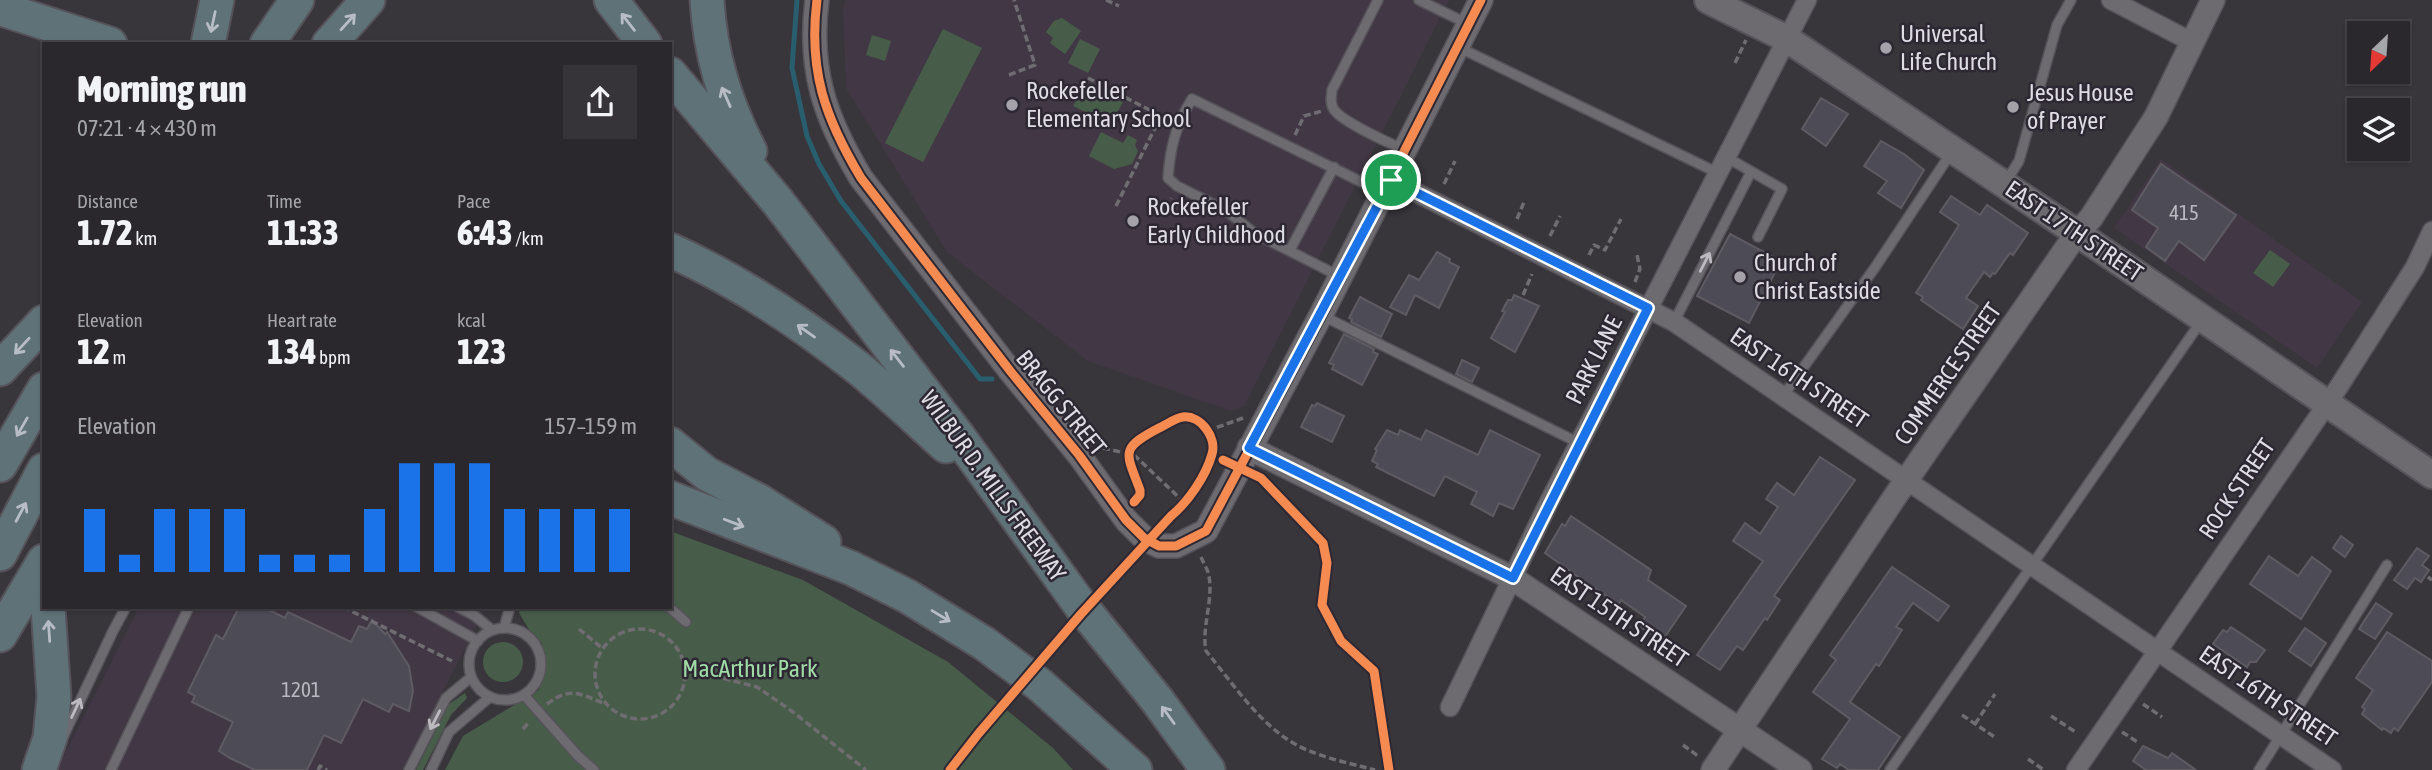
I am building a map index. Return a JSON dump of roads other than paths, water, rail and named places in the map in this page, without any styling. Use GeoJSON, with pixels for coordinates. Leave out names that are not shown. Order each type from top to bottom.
{"type":"FeatureCollection","features":[{"type":"Feature","properties":{"kind":"highway"},"geometry":{"type":"LineString","coordinates":[[208,42],[217,0]]}},
{"type":"Feature","properties":{"kind":"highway"},"geometry":{"type":"LineString","coordinates":[[268,42],[297,0]]}},
{"type":"Feature","properties":{"kind":"highway"},"geometry":{"type":"LineString","coordinates":[[331,42],[368,0]]}},
{"type":"Feature","properties":{"kind":"highway"},"geometry":{"type":"LineString","coordinates":[[611,0],[643,42]]}},
{"type":"Feature","properties":{"kind":"highway"},"geometry":{"type":"LineString","coordinates":[[707,0],[720,86],[747,147],[778,202]]}},
{"type":"Feature","properties":{"kind":"highway"},"geometry":{"type":"LineString","coordinates":[[4,9],[58,42]]}},
{"type":"Feature","properties":{"kind":"highway"},"geometry":{"type":"LineString","coordinates":[[4,9],[104,42]]}},
{"type":"Feature","properties":{"kind":"highway"},"geometry":{"type":"LineString","coordinates":[[672,76],[778,202]]}},
{"type":"Feature","properties":{"kind":"highway","name":"WILBUR D. MILLS FREEWAY"},"geometry":{"type":"LineString","coordinates":[[778,202],[958,436],[990,484],[1081,606],[1157,700],[1208,770]]}},
{"type":"Feature","properties":{"kind":"highway"},"geometry":{"type":"LineString","coordinates":[[672,251],[745,289],[858,368],[990,484]]}},
{"type":"Feature","properties":{"kind":"highway"},"geometry":{"type":"LineString","coordinates":[[0,369],[42,324]]}},
{"type":"Feature","properties":{"kind":"highway"},"geometry":{"type":"LineString","coordinates":[[0,466],[42,392]]}},
{"type":"Feature","properties":{"kind":"highway"},"geometry":{"type":"LineString","coordinates":[[672,446],[707,474],[759,501],[985,644],[1040,685],[1135,770]]}},
{"type":"Feature","properties":{"kind":"highway"},"geometry":{"type":"LineString","coordinates":[[0,554],[42,474]]}},
{"type":"Feature","properties":{"kind":"highway"},"geometry":{"type":"LineString","coordinates":[[672,499],[851,568],[907,596]]}},
{"type":"Feature","properties":{"kind":"highway"},"geometry":{"type":"LineString","coordinates":[[0,635],[42,564]]}},
{"type":"Feature","properties":{"kind":"highway"},"geometry":{"type":"LineString","coordinates":[[39,770],[50,737],[54,697],[48,609]]}},
{"type":"Feature","properties":{"kind":"main road","name":"EAST 17TH STREET"},"geometry":{"type":"LineString","coordinates":[[1708,0],[1787,39],[2432,475]]}},
{"type":"Feature","properties":{"kind":"street","name":"BRAGG STREET"},"geometry":{"type":"LineString","coordinates":[[817,0],[814,42],[822,99],[843,148],[861,178],[1011,372],[1079,455],[1126,520],[1144,538],[1159,546],[1175,546],[1206,531],[1249,448]]}},
{"type":"Feature","properties":{"kind":"street"},"geometry":{"type":"LineString","coordinates":[[1249,448],[1388,186],[1481,0]]}},
{"type":"Feature","properties":{"kind":"street","name":"PARK LANE"},"geometry":{"type":"LineString","coordinates":[[1450,707],[1579,443],[1807,0]]}},
{"type":"Feature","properties":{"kind":"street"},"geometry":{"type":"LineString","coordinates":[[2111,0],[2192,42]]}},
{"type":"Feature","properties":{"kind":"street","name":"COMMERCE STREET"},"geometry":{"type":"LineString","coordinates":[[1713,770],[1906,480],[2077,233],[2091,218],[2155,117],[2213,0]]}},
{"type":"Feature","properties":{"kind":"street","name":"EAST 16TH STREET"},"geometry":{"type":"LineString","coordinates":[[1388,186],[1674,322],[2332,770]]}},
{"type":"Feature","properties":{"kind":"street","name":"ROCK STREET"},"geometry":{"type":"LineString","coordinates":[[2076,770],[2327,403],[2415,267],[2432,231]]}},
{"type":"Feature","properties":{"kind":"street","name":"EAST 15TH STREET"},"geometry":{"type":"LineString","coordinates":[[1249,448],[1513,578],[1800,770]]}},
{"type":"Feature","properties":{"kind":"lane"},"geometry":{"type":"LineString","coordinates":[[1378,0],[1332,90],[1330,101],[1345,119],[1406,151]]}},
{"type":"Feature","properties":{"kind":"lane"},"geometry":{"type":"LineString","coordinates":[[1419,0],[1469,25]]}},
{"type":"Feature","properties":{"kind":"lane"},"geometry":{"type":"LineString","coordinates":[[2004,184],[2019,161],[2057,25],[2071,0]]}},
{"type":"Feature","properties":{"kind":"lane"},"geometry":{"type":"LineString","coordinates":[[1458,47],[1722,165],[1751,172],[1782,189],[1758,237]]}},
{"type":"Feature","properties":{"kind":"lane"},"geometry":{"type":"LineString","coordinates":[[1340,276],[1254,233],[1227,211],[1177,186],[1168,178],[1171,148],[1181,116],[1192,99],[1334,167],[1388,186]]}},
{"type":"Feature","properties":{"kind":"lane"},"geometry":{"type":"LineString","coordinates":[[1783,396],[1876,266],[1954,150]]}},
{"type":"Feature","properties":{"kind":"lane"},"geometry":{"type":"LineString","coordinates":[[1290,250],[1334,167]]}},
{"type":"Feature","properties":{"kind":"lane"},"geometry":{"type":"LineString","coordinates":[[1674,322],[1751,172]]}},
{"type":"Feature","properties":{"kind":"lane"},"geometry":{"type":"LineString","coordinates":[[1321,315],[1579,443]]}},
{"type":"Feature","properties":{"kind":"lane"},"geometry":{"type":"LineString","coordinates":[[1890,770],[2202,319]]}},
{"type":"Feature","properties":{"kind":"lane"},"geometry":{"type":"LineString","coordinates":[[2259,770],[2387,565]]}},
{"type":"Feature","properties":{"kind":"lane"},"geometry":{"type":"LineString","coordinates":[[47,770],[125,609]]}},
{"type":"Feature","properties":{"kind":"lane"},"geometry":{"type":"LineString","coordinates":[[111,770],[188,609]]}},
{"type":"Feature","properties":{"kind":"lane"},"geometry":{"type":"LineString","coordinates":[[421,609],[478,640]]}},
{"type":"Feature","properties":{"kind":"lane"},"geometry":{"type":"LineString","coordinates":[[436,617],[440,609]]}},
{"type":"Feature","properties":{"kind":"lane"},"geometry":{"type":"LineString","coordinates":[[462,609],[492,630]]}},
{"type":"Feature","properties":{"kind":"lane"},"geometry":{"type":"LineString","coordinates":[[504,628],[509,609]]}},
{"type":"Feature","properties":{"kind":"lane"},"geometry":{"type":"LineString","coordinates":[[671,609],[686,622]]}},
{"type":"Feature","properties":{"kind":"lane"},"geometry":{"type":"LineString","coordinates":[[504,628],[516,629],[535,643],[542,666],[533,688],[524,695],[501,700],[480,690],[470,678],[470,657],[478,640],[492,630],[504,628]]}},
{"type":"Feature","properties":{"kind":"lane"},"geometry":{"type":"LineString","coordinates":[[409,770],[446,698],[470,678]]}},
{"type":"Feature","properties":{"kind":"lane"},"geometry":{"type":"LineString","coordinates":[[524,695],[578,756],[594,770]]}},
{"type":"Feature","properties":{"kind":"lane"},"geometry":{"type":"LineString","coordinates":[[431,770],[449,732],[490,697]]}},
{"type":"Feature","properties":{"kind":"waterway"},"geometry":{"type":"LineString","coordinates":[[797,0],[792,68],[807,136],[819,164],[841,201],[980,379],[992,379]]}},
{"type":"Feature","properties":{"kind":"place","name":"Universal Life Church"},"geometry":{"type":"Point","coordinates":[1886,48]}},
{"type":"Feature","properties":{"kind":"place","name":"Rockefeller Elementary School"},"geometry":{"type":"Point","coordinates":[1012,105]}},
{"type":"Feature","properties":{"kind":"place","name":"Jesus House of Prayer"},"geometry":{"type":"Point","coordinates":[2013,107]}},
{"type":"Feature","properties":{"kind":"place","name":"Rockefeller Early Childhood"},"geometry":{"type":"Point","coordinates":[1133,221]}},
{"type":"Feature","properties":{"kind":"place","name":"Church of Christ Eastside"},"geometry":{"type":"Point","coordinates":[1740,277]}},
{"type":"Feature","properties":{"kind":"park label","name":"MacArthur Park"},"geometry":{"type":"Point","coordinates":[750,669]}}]}
